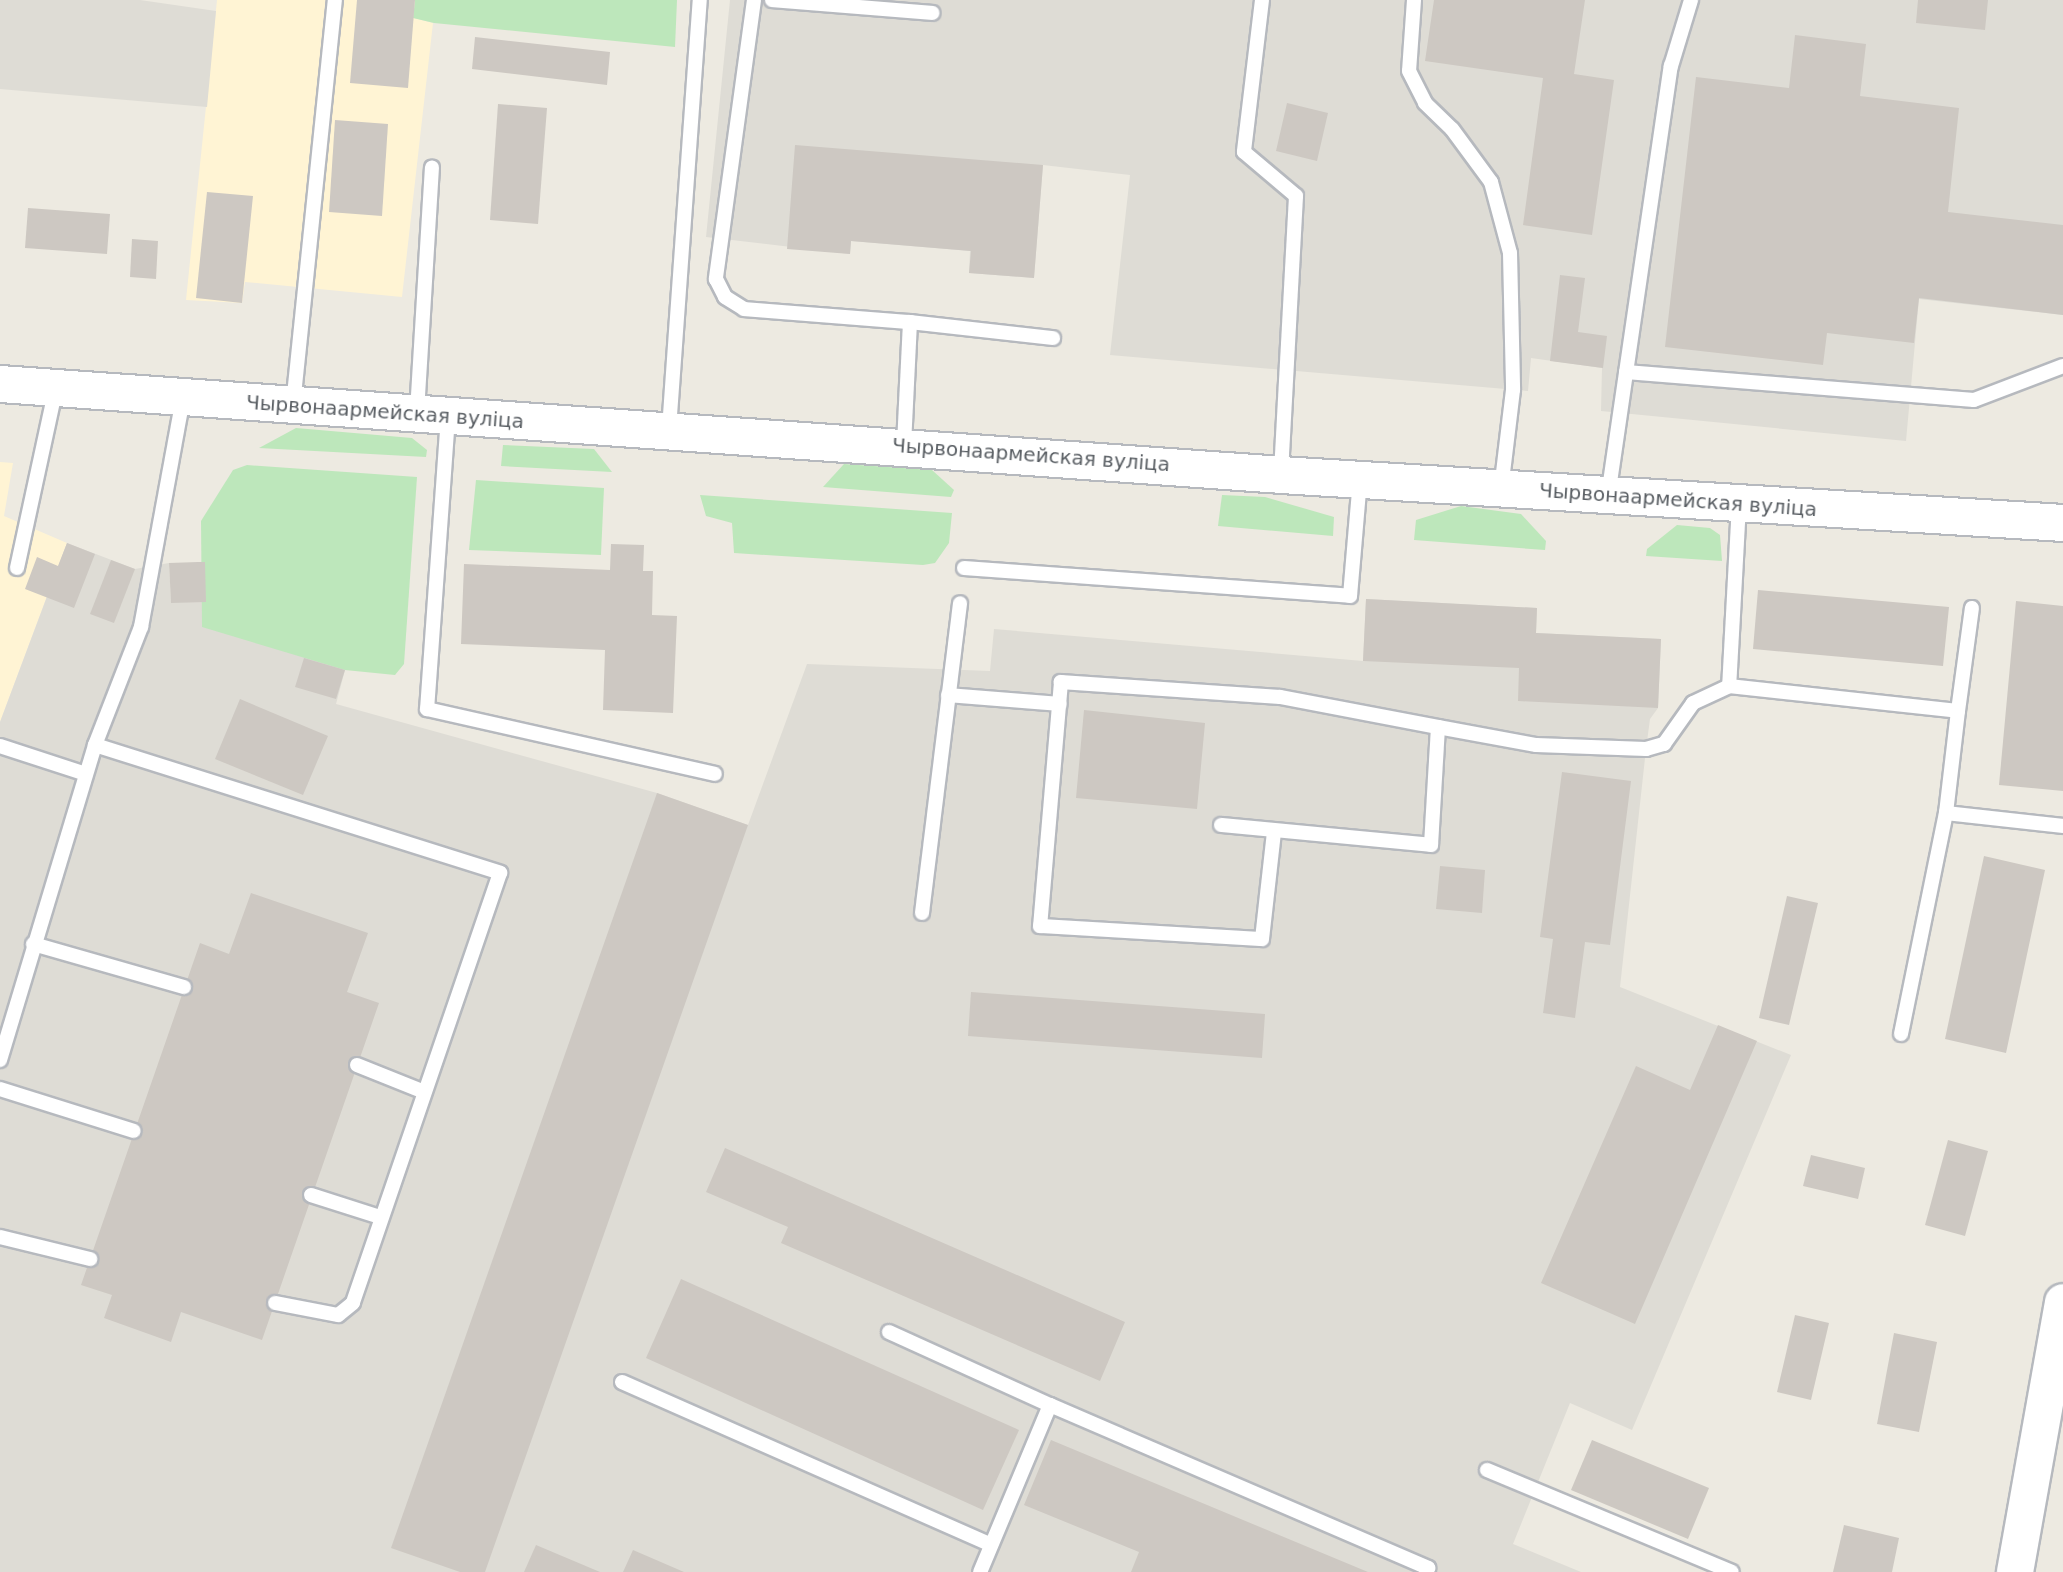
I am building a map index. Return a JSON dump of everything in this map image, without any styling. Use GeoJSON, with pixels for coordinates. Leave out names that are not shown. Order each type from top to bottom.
{"type":"FeatureCollection","features":[{"type":"Feature","properties":{"kind":"main road","name":"Чырвонаармейская вуліца"},"geometry":{"type":"LineString","coordinates":[[0,384],[1281,475],[2063,523]]}},
{"type":"Feature","properties":{"kind":"main road"},"geometry":{"type":"LineString","coordinates":[[2015,1572],[2063,1302]]}},
{"type":"Feature","properties":{"kind":"lane"},"geometry":{"type":"LineString","coordinates":[[293,405],[335,0]]}},
{"type":"Feature","properties":{"kind":"lane"},"geometry":{"type":"LineString","coordinates":[[669,430],[700,0]]}},
{"type":"Feature","properties":{"kind":"lane"},"geometry":{"type":"LineString","coordinates":[[754,0],[716,279],[725,297],[744,309],[910,322],[1053,338]]}},
{"type":"Feature","properties":{"kind":"lane"},"geometry":{"type":"LineString","coordinates":[[772,0],[932,13]]}},
{"type":"Feature","properties":{"kind":"lane"},"geometry":{"type":"LineString","coordinates":[[1262,0],[1244,152],[1296,196],[1281,475]]}},
{"type":"Feature","properties":{"kind":"lane"},"geometry":{"type":"LineString","coordinates":[[1414,0],[1409,71],[1425,103],[1452,129],[1491,182],[1510,253],[1513,390],[1501,489]]}},
{"type":"Feature","properties":{"kind":"lane"},"geometry":{"type":"LineString","coordinates":[[1608,496],[1671,66],[1691,0]]}},
{"type":"Feature","properties":{"kind":"lane"},"geometry":{"type":"LineString","coordinates":[[432,167],[427,709],[715,774]]}},
{"type":"Feature","properties":{"kind":"lane"},"geometry":{"type":"LineString","coordinates":[[904,446],[910,322]]}},
{"type":"Feature","properties":{"kind":"lane"},"geometry":{"type":"LineString","coordinates":[[1626,372],[1974,400],[2063,366]]}},
{"type":"Feature","properties":{"kind":"lane"},"geometry":{"type":"LineString","coordinates":[[17,568],[56,388]]}},
{"type":"Feature","properties":{"kind":"lane"},"geometry":{"type":"LineString","coordinates":[[0,1060],[95,745],[141,627],[183,398]]}},
{"type":"Feature","properties":{"kind":"lane"},"geometry":{"type":"LineString","coordinates":[[964,568],[1350,596],[1360,480]]}},
{"type":"Feature","properties":{"kind":"lane"},"geometry":{"type":"LineString","coordinates":[[1729,686],[1739,504]]}},
{"type":"Feature","properties":{"kind":"lane"},"geometry":{"type":"LineString","coordinates":[[922,913],[960,603]]}},
{"type":"Feature","properties":{"kind":"lane"},"geometry":{"type":"LineString","coordinates":[[1901,1034],[1946,813],[1972,608]]}},
{"type":"Feature","properties":{"kind":"lane"},"geometry":{"type":"LineString","coordinates":[[1274,832],[1262,939],[1040,926],[1061,682],[1280,697],[1536,745],[1646,749],[1664,744],[1693,703],[1729,686],[1958,711]]}},
{"type":"Feature","properties":{"kind":"lane"},"geometry":{"type":"LineString","coordinates":[[948,695],[1060,704]]}},
{"type":"Feature","properties":{"kind":"lane"},"geometry":{"type":"LineString","coordinates":[[1221,825],[1431,845],[1438,727]]}},
{"type":"Feature","properties":{"kind":"lane"},"geometry":{"type":"LineString","coordinates":[[95,745],[500,873],[353,1303],[338,1315],[275,1303]]}},
{"type":"Feature","properties":{"kind":"lane"},"geometry":{"type":"LineString","coordinates":[[0,746],[86,774]]}},
{"type":"Feature","properties":{"kind":"lane"},"geometry":{"type":"LineString","coordinates":[[1946,813],[2063,826]]}},
{"type":"Feature","properties":{"kind":"lane"},"geometry":{"type":"LineString","coordinates":[[33,944],[184,987]]}},
{"type":"Feature","properties":{"kind":"lane"},"geometry":{"type":"LineString","coordinates":[[357,1065],[424,1092]]}},
{"type":"Feature","properties":{"kind":"lane"},"geometry":{"type":"LineString","coordinates":[[0,1089],[134,1131]]}},
{"type":"Feature","properties":{"kind":"lane"},"geometry":{"type":"LineString","coordinates":[[311,1195],[380,1217]]}},
{"type":"Feature","properties":{"kind":"lane"},"geometry":{"type":"LineString","coordinates":[[0,1237],[90,1259]]}},
{"type":"Feature","properties":{"kind":"lane"},"geometry":{"type":"LineString","coordinates":[[889,1332],[1428,1568],[1426,1572]]}},
{"type":"Feature","properties":{"kind":"lane"},"geometry":{"type":"LineString","coordinates":[[622,1382],[991,1545]]}},
{"type":"Feature","properties":{"kind":"lane"},"geometry":{"type":"LineString","coordinates":[[980,1572],[1050,1405]]}},
{"type":"Feature","properties":{"kind":"lane"},"geometry":{"type":"LineString","coordinates":[[1487,1470],[1732,1572]]}},
{"type":"Feature","properties":{"kind":"shaded area"},"geometry":{"type":"Polygon","coordinates":[[[0,0],[140,0],[216,11],[207,107],[0,89],[0,0]]]}},
{"type":"Feature","properties":{"kind":"shaded area"},"geometry":{"type":"Polygon","coordinates":[[[217,0],[415,0],[414,18],[433,23],[402,297],[245,282],[242,303],[186,300],[217,0]]]}},
{"type":"Feature","properties":{"kind":"shaded area"},"geometry":{"type":"Polygon","coordinates":[[[730,0],[2063,0],[2063,315],[1919,299],[1906,441],[1601,411],[1602,368],[1531,358],[1528,391],[1110,355],[1130,175],[1043,165],[1034,278],[969,273],[970,251],[851,241],[850,254],[706,237],[730,0]]]}},
{"type":"Feature","properties":{"kind":"shaded area"},"geometry":{"type":"Polygon","coordinates":[[[0,462],[13,463],[4,516],[67,543],[0,722],[0,462]]]}},
{"type":"Feature","properties":{"kind":"shaded area"},"geometry":{"type":"Polygon","coordinates":[[[67,543],[135,569],[169,563],[171,602],[206,602],[345,670],[336,704],[657,793],[748,825],[807,664],[990,671],[994,629],[1363,661],[1366,599],[1537,608],[1536,633],[1661,639],[1658,708],[1650,719],[1620,987],[1791,1055],[1632,1430],[1570,1403],[1513,1544],[1581,1572],[0,1572],[0,722],[67,543]]]}},
{"type":"Feature","properties":{"kind":"green space"},"geometry":{"type":"Polygon","coordinates":[[[415,0],[677,0],[675,47],[434,23],[413,18],[415,0]]]}},
{"type":"Feature","properties":{"kind":"green space"},"geometry":{"type":"Polygon","coordinates":[[[296,428],[412,438],[427,450],[426,457],[259,448],[296,428]]]}},
{"type":"Feature","properties":{"kind":"green space"},"geometry":{"type":"Polygon","coordinates":[[[503,445],[594,449],[612,472],[501,466],[503,445]]]}},
{"type":"Feature","properties":{"kind":"green space"},"geometry":{"type":"Polygon","coordinates":[[[844,464],[932,470],[954,490],[951,497],[823,487],[844,464]]]}},
{"type":"Feature","properties":{"kind":"green space"},"geometry":{"type":"Polygon","coordinates":[[[247,465],[417,477],[404,664],[395,675],[345,670],[202,627],[201,521],[233,470],[247,465]]]}},
{"type":"Feature","properties":{"kind":"green space"},"geometry":{"type":"Polygon","coordinates":[[[476,480],[604,488],[601,555],[469,550],[476,480]]]}},
{"type":"Feature","properties":{"kind":"green space"},"geometry":{"type":"Polygon","coordinates":[[[700,495],[952,513],[949,543],[935,563],[923,565],[734,553],[732,523],[706,516],[700,495]]]}},
{"type":"Feature","properties":{"kind":"green space"},"geometry":{"type":"Polygon","coordinates":[[[1222,495],[1265,497],[1334,517],[1333,536],[1218,526],[1222,495]]]}},
{"type":"Feature","properties":{"kind":"green space"},"geometry":{"type":"Polygon","coordinates":[[[1461,506],[1521,514],[1546,541],[1545,550],[1414,540],[1416,520],[1461,506]]]}},
{"type":"Feature","properties":{"kind":"green space"},"geometry":{"type":"Polygon","coordinates":[[[1677,525],[1710,528],[1720,535],[1722,561],[1646,556],[1647,549],[1677,525]]]}},
{"type":"Feature","properties":{"kind":"building"},"geometry":{"type":"Polygon","coordinates":[[[357,0],[415,0],[408,88],[350,83],[357,0]]]}},
{"type":"Feature","properties":{"kind":"building"},"geometry":{"type":"Polygon","coordinates":[[[1434,0],[1585,0],[1574,74],[1614,80],[1592,235],[1523,225],[1543,78],[1425,61],[1434,0]]]}},
{"type":"Feature","properties":{"kind":"building"},"geometry":{"type":"Polygon","coordinates":[[[1918,0],[1988,0],[1985,30],[1916,23],[1918,0]]]}},
{"type":"Feature","properties":{"kind":"building"},"geometry":{"type":"Polygon","coordinates":[[[1795,35],[1866,44],[1860,96],[1959,108],[1948,212],[2063,225],[2063,315],[1919,298],[1914,343],[1827,333],[1823,365],[1665,347],[1696,77],[1789,88],[1795,35]]]}},
{"type":"Feature","properties":{"kind":"building"},"geometry":{"type":"Polygon","coordinates":[[[475,37],[610,52],[607,85],[472,69],[475,37]]]}},
{"type":"Feature","properties":{"kind":"building"},"geometry":{"type":"Polygon","coordinates":[[[1287,103],[1328,113],[1317,161],[1276,151],[1287,103]]]}},
{"type":"Feature","properties":{"kind":"building"},"geometry":{"type":"Polygon","coordinates":[[[498,104],[547,108],[538,224],[490,220],[498,104]]]}},
{"type":"Feature","properties":{"kind":"building"},"geometry":{"type":"Polygon","coordinates":[[[335,120],[388,124],[382,216],[329,212],[335,120]]]}},
{"type":"Feature","properties":{"kind":"building"},"geometry":{"type":"Polygon","coordinates":[[[795,145],[1043,165],[1034,278],[969,273],[971,251],[851,241],[850,254],[787,249],[795,145]]]}},
{"type":"Feature","properties":{"kind":"building"},"geometry":{"type":"Polygon","coordinates":[[[207,192],[253,196],[242,303],[196,298],[207,192]]]}},
{"type":"Feature","properties":{"kind":"building"},"geometry":{"type":"Polygon","coordinates":[[[28,208],[110,214],[107,254],[25,248],[28,208]]]}},
{"type":"Feature","properties":{"kind":"building"},"geometry":{"type":"Polygon","coordinates":[[[132,239],[158,241],[156,279],[130,277],[132,239]]]}},
{"type":"Feature","properties":{"kind":"building"},"geometry":{"type":"Polygon","coordinates":[[[1560,275],[1585,278],[1578,332],[1607,336],[1603,368],[1550,361],[1560,275]]]}},
{"type":"Feature","properties":{"kind":"building"},"geometry":{"type":"Polygon","coordinates":[[[67,543],[95,554],[74,608],[25,589],[37,557],[58,566],[67,543]]]}},
{"type":"Feature","properties":{"kind":"building"},"geometry":{"type":"Polygon","coordinates":[[[611,544],[644,545],[643,571],[653,571],[652,615],[677,616],[673,713],[603,710],[605,650],[461,644],[464,564],[610,570],[611,544]]]}},
{"type":"Feature","properties":{"kind":"building"},"geometry":{"type":"Polygon","coordinates":[[[111,560],[135,569],[114,623],[90,614],[111,560]]]}},
{"type":"Feature","properties":{"kind":"building"},"geometry":{"type":"Polygon","coordinates":[[[205,562],[206,602],[171,603],[169,563],[205,562]]]}},
{"type":"Feature","properties":{"kind":"building"},"geometry":{"type":"Polygon","coordinates":[[[1758,590],[1949,607],[1943,666],[1753,649],[1758,590]]]}},
{"type":"Feature","properties":{"kind":"building"},"geometry":{"type":"Polygon","coordinates":[[[1366,599],[1537,608],[1536,633],[1661,639],[1658,708],[1518,701],[1519,668],[1363,661],[1366,599]]]}},
{"type":"Feature","properties":{"kind":"building"},"geometry":{"type":"Polygon","coordinates":[[[2016,601],[2063,606],[2063,791],[1999,785],[2016,601]]]}},
{"type":"Feature","properties":{"kind":"building"},"geometry":{"type":"Polygon","coordinates":[[[304,658],[345,670],[336,699],[295,687],[304,658]]]}},
{"type":"Feature","properties":{"kind":"building"},"geometry":{"type":"Polygon","coordinates":[[[240,699],[328,736],[303,795],[215,759],[240,699]]]}},
{"type":"Feature","properties":{"kind":"building"},"geometry":{"type":"Polygon","coordinates":[[[1084,710],[1205,723],[1197,809],[1076,798],[1084,710]]]}},
{"type":"Feature","properties":{"kind":"building"},"geometry":{"type":"Polygon","coordinates":[[[1562,772],[1631,781],[1610,945],[1585,942],[1575,1018],[1543,1013],[1553,939],[1540,937],[1562,772]]]}},
{"type":"Feature","properties":{"kind":"building"},"geometry":{"type":"Polygon","coordinates":[[[657,793],[748,825],[485,1572],[460,1572],[391,1548],[657,793]]]}},
{"type":"Feature","properties":{"kind":"building"},"geometry":{"type":"Polygon","coordinates":[[[1984,856],[2045,870],[2006,1053],[1945,1039],[1984,856]]]}},
{"type":"Feature","properties":{"kind":"building"},"geometry":{"type":"Polygon","coordinates":[[[1440,866],[1485,870],[1482,913],[1436,909],[1440,866]]]}},
{"type":"Feature","properties":{"kind":"building"},"geometry":{"type":"Polygon","coordinates":[[[251,893],[368,933],[347,992],[379,1003],[262,1340],[181,1312],[171,1342],[104,1318],[112,1295],[81,1285],[200,943],[229,954],[251,893]]]}},
{"type":"Feature","properties":{"kind":"building"},"geometry":{"type":"Polygon","coordinates":[[[1787,896],[1818,903],[1789,1025],[1759,1018],[1787,896]]]}},
{"type":"Feature","properties":{"kind":"building"},"geometry":{"type":"Polygon","coordinates":[[[971,992],[1265,1014],[1262,1058],[968,1036],[971,992]]]}},
{"type":"Feature","properties":{"kind":"building"},"geometry":{"type":"Polygon","coordinates":[[[1718,1025],[1757,1041],[1635,1324],[1541,1283],[1636,1066],[1690,1090],[1718,1025]]]}},
{"type":"Feature","properties":{"kind":"building"},"geometry":{"type":"Polygon","coordinates":[[[1948,1140],[1988,1151],[1965,1236],[1925,1225],[1948,1140]]]}},
{"type":"Feature","properties":{"kind":"building"},"geometry":{"type":"Polygon","coordinates":[[[725,1148],[1125,1322],[1100,1381],[781,1243],[788,1227],[706,1192],[725,1148]]]}},
{"type":"Feature","properties":{"kind":"building"},"geometry":{"type":"Polygon","coordinates":[[[1811,1155],[1865,1168],[1858,1199],[1803,1186],[1811,1155]]]}},
{"type":"Feature","properties":{"kind":"building"},"geometry":{"type":"Polygon","coordinates":[[[681,1279],[1019,1430],[983,1510],[646,1358],[681,1279]]]}},
{"type":"Feature","properties":{"kind":"building"},"geometry":{"type":"Polygon","coordinates":[[[1795,1315],[1829,1323],[1811,1400],[1777,1392],[1795,1315]]]}},
{"type":"Feature","properties":{"kind":"building"},"geometry":{"type":"Polygon","coordinates":[[[1894,1333],[1937,1342],[1919,1432],[1877,1424],[1894,1333]]]}},
{"type":"Feature","properties":{"kind":"building"},"geometry":{"type":"Polygon","coordinates":[[[1051,1440],[1368,1572],[1131,1572],[1139,1552],[1024,1505],[1051,1440]]]}},
{"type":"Feature","properties":{"kind":"building"},"geometry":{"type":"Polygon","coordinates":[[[1592,1440],[1709,1488],[1688,1539],[1571,1490],[1592,1440]]]}},
{"type":"Feature","properties":{"kind":"building"},"geometry":{"type":"Polygon","coordinates":[[[1844,1525],[1899,1538],[1892,1572],[1833,1572],[1844,1525]]]}},
{"type":"Feature","properties":{"kind":"building"},"geometry":{"type":"Polygon","coordinates":[[[536,1545],[600,1572],[524,1572],[536,1545]]]}},
{"type":"Feature","properties":{"kind":"building"},"geometry":{"type":"Polygon","coordinates":[[[633,1550],[684,1572],[623,1572],[633,1550]]]}}]}
